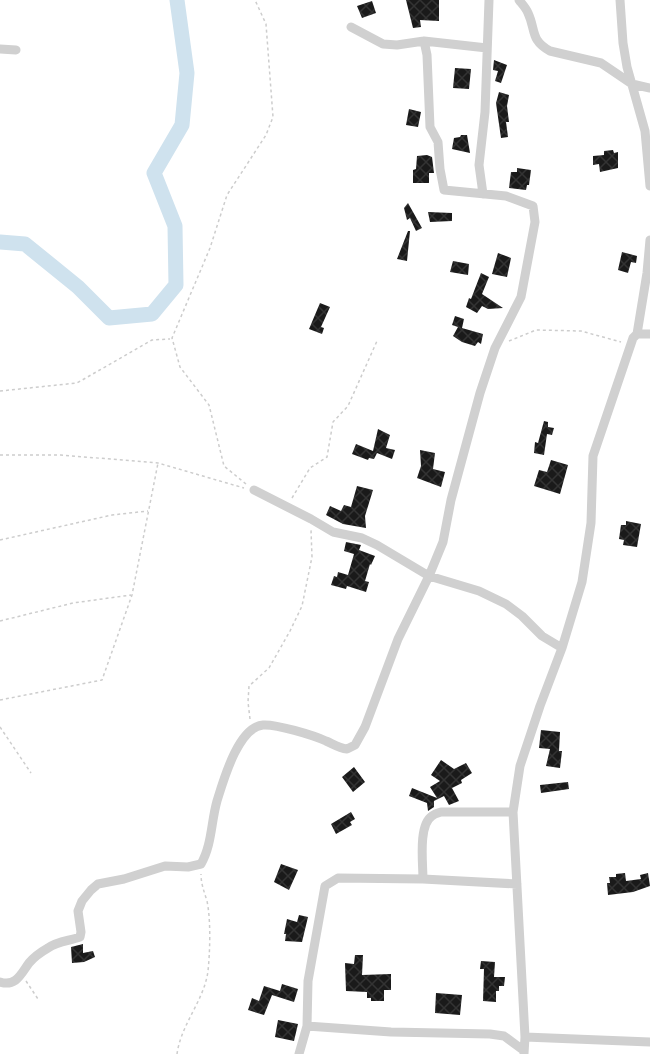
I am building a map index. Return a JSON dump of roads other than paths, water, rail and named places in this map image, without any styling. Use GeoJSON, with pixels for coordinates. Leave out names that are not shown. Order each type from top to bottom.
{"type":"FeatureCollection","features":[{"type":"Feature","properties":{"kind":"street"},"geometry":{"type":"LineString","coordinates":[[483,194],[478,165],[485,112],[489,0]]}},
{"type":"Feature","properties":{"kind":"street"},"geometry":{"type":"LineString","coordinates":[[519,0],[528,12],[535,38],[543,47],[550,51],[601,63],[632,84],[650,88]]}},
{"type":"Feature","properties":{"kind":"street"},"geometry":{"type":"LineString","coordinates":[[620,0],[623,43],[645,131],[650,186]]}},
{"type":"Feature","properties":{"kind":"street"},"geometry":{"type":"LineString","coordinates":[[351,27],[383,44],[397,45],[424,41],[487,48]]}},
{"type":"Feature","properties":{"kind":"street"},"geometry":{"type":"LineString","coordinates":[[0,982],[12,982],[20,978],[28,964],[47,948],[58,942],[80,937],[78,911],[82,901],[98,884],[124,879],[165,866],[188,867],[201,864],[207,854],[217,802],[236,749],[252,729],[262,725],[278,727],[311,735],[347,749],[355,745],[365,727],[398,639],[443,542],[451,500],[480,393],[495,348],[521,297],[535,222],[533,206],[506,196],[444,190],[438,142],[430,127],[427,56],[424,41]]}},
{"type":"Feature","properties":{"kind":"street"},"geometry":{"type":"LineString","coordinates":[[0,49],[16,50]]}},
{"type":"Feature","properties":{"kind":"street"},"geometry":{"type":"LineString","coordinates":[[524,1052],[513,812],[520,766],[562,648],[582,582],[591,523],[593,456],[631,345],[637,334],[650,240]]}},
{"type":"Feature","properties":{"kind":"street"},"geometry":{"type":"LineString","coordinates":[[637,334],[650,334]]}},
{"type":"Feature","properties":{"kind":"street"},"geometry":{"type":"LineString","coordinates":[[254,490],[333,532],[362,538],[377,545],[429,576],[479,591],[506,604],[542,636],[562,648]]}},
{"type":"Feature","properties":{"kind":"street"},"geometry":{"type":"LineString","coordinates":[[423,879],[423,839],[430,816],[441,812],[513,812]]}},
{"type":"Feature","properties":{"kind":"street"},"geometry":{"type":"LineString","coordinates":[[299,1054],[307,1026],[308,981],[325,886],[338,878],[423,879],[517,884]]}},
{"type":"Feature","properties":{"kind":"street"},"geometry":{"type":"LineString","coordinates":[[307,1026],[391,1032],[490,1034],[504,1036],[524,1052]]}},
{"type":"Feature","properties":{"kind":"street"},"geometry":{"type":"LineString","coordinates":[[525,1037],[650,1042]]}},
{"type":"Feature","properties":{"kind":"waterway"},"geometry":{"type":"LineString","coordinates":[[0,242],[25,244],[78,287],[109,318],[152,314],[176,285],[175,226],[154,173],[182,125],[187,73],[177,0]]}}]}
